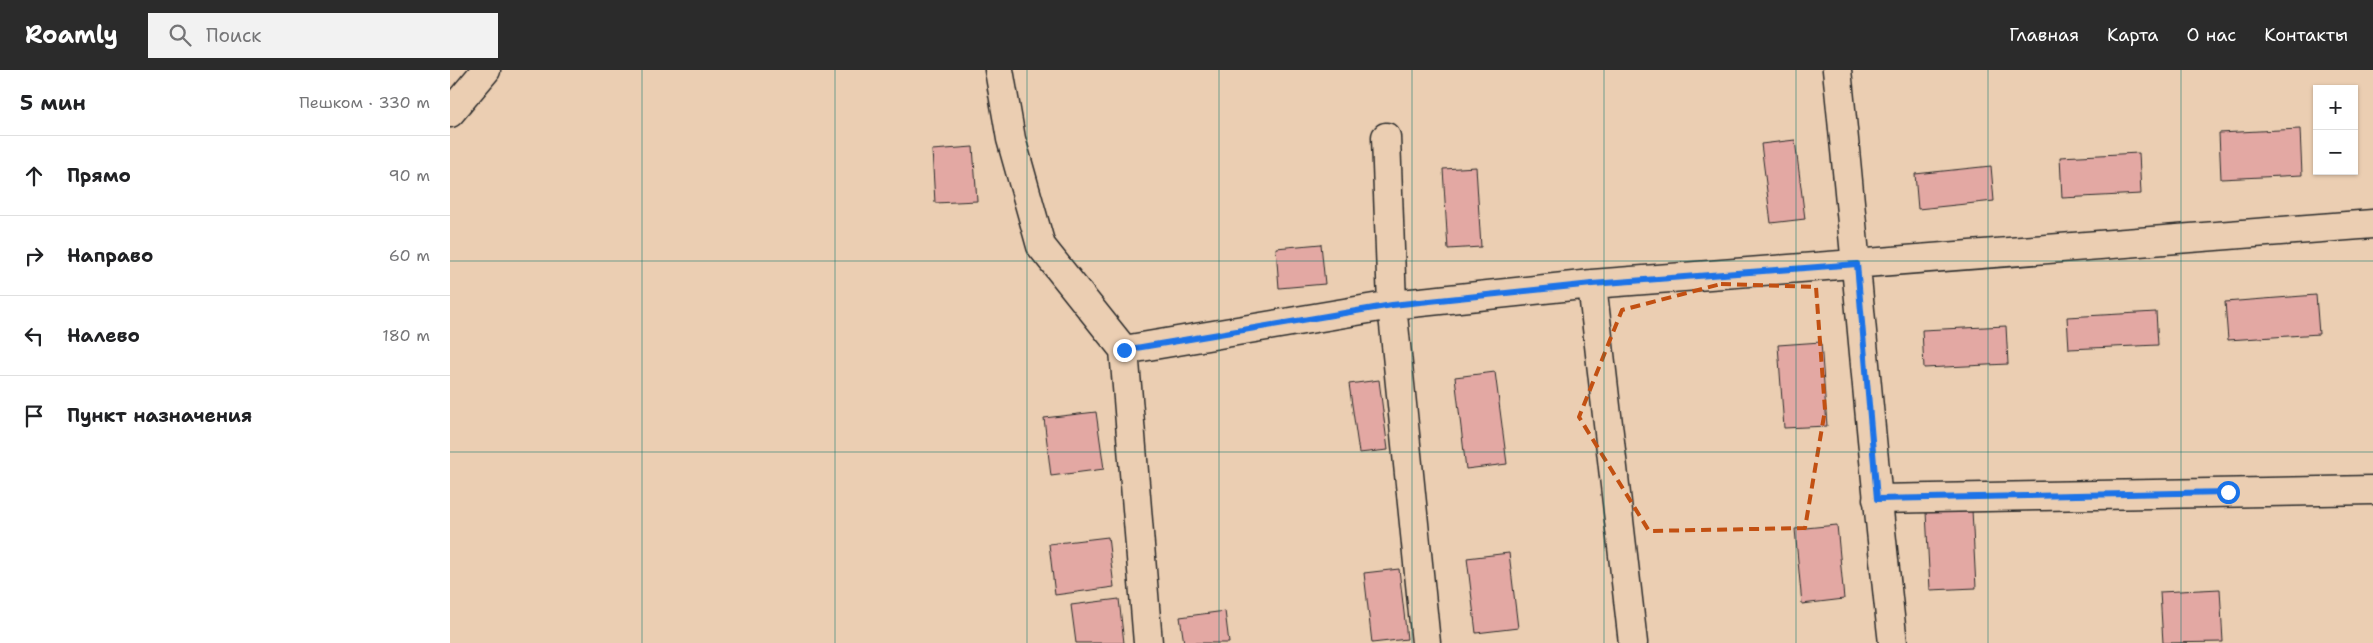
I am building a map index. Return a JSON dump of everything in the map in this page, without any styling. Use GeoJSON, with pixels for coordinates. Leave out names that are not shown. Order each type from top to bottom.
{"type":"FeatureCollection","features":[{"type":"Feature","properties":{"kind":"street"},"geometry":{"type":"LineString","coordinates":[[450,112],[486,70]]}},
{"type":"Feature","properties":{"kind":"street"},"geometry":{"type":"LineString","coordinates":[[999,70],[1011,139],[1040,246],[1124,350],[1148,643]]}},
{"type":"Feature","properties":{"kind":"street"},"geometry":{"type":"LineString","coordinates":[[1837,70],[1857,264],[1877,499],[1893,643]]}},
{"type":"Feature","properties":{"kind":"street"},"geometry":{"type":"LineString","coordinates":[[1386,137],[1392,305],[1426,643]]}},
{"type":"Feature","properties":{"kind":"street"},"geometry":{"type":"LineString","coordinates":[[1124,350],[1392,305],[1592,284],[2373,224]]}},
{"type":"Feature","properties":{"kind":"street"},"geometry":{"type":"LineString","coordinates":[[1592,284],[1633,643]]}},
{"type":"Feature","properties":{"kind":"street"},"geometry":{"type":"LineString","coordinates":[[1877,499],[2373,490]]}},
{"type":"Feature","properties":{"kind":"highlighted area"},"geometry":{"type":"Polygon","coordinates":[[[1721,284],[1816,287],[1825,410],[1805,528],[1649,531],[1579,417],[1622,310],[1721,284]]]}},
{"type":"Feature","properties":{"kind":"building"},"geometry":{"type":"Polygon","coordinates":[[[2300,129],[2302,175],[2221,179],[2219,133],[2300,129]]]}},
{"type":"Feature","properties":{"kind":"building"},"geometry":{"type":"Polygon","coordinates":[[[1795,140],[1805,219],[1771,223],[1761,144],[1795,140]]]}},
{"type":"Feature","properties":{"kind":"building"},"geometry":{"type":"Polygon","coordinates":[[[973,147],[977,201],[935,203],[932,150],[973,147]]]}},
{"type":"Feature","properties":{"kind":"building"},"geometry":{"type":"Polygon","coordinates":[[[2139,153],[2141,194],[2062,198],[2060,157],[2139,153]]]}},
{"type":"Feature","properties":{"kind":"building"},"geometry":{"type":"Polygon","coordinates":[[[1991,166],[1994,201],[1918,209],[1915,174],[1991,166]]]}},
{"type":"Feature","properties":{"kind":"building"},"geometry":{"type":"Polygon","coordinates":[[[1476,167],[1481,247],[1448,249],[1443,169],[1476,167]]]}},
{"type":"Feature","properties":{"kind":"building"},"geometry":{"type":"Polygon","coordinates":[[[1321,244],[1325,284],[1279,288],[1276,248],[1321,244]]]}},
{"type":"Feature","properties":{"kind":"building"},"geometry":{"type":"Polygon","coordinates":[[[2316,295],[2319,334],[2228,340],[2225,302],[2316,295]]]}},
{"type":"Feature","properties":{"kind":"building"},"geometry":{"type":"Polygon","coordinates":[[[2156,312],[2158,345],[2069,349],[2067,317],[2156,312]]]}},
{"type":"Feature","properties":{"kind":"building"},"geometry":{"type":"Polygon","coordinates":[[[2006,326],[2008,364],[1924,368],[1922,330],[2006,326]]]}},
{"type":"Feature","properties":{"kind":"building"},"geometry":{"type":"Polygon","coordinates":[[[1821,342],[1827,426],[1784,428],[1778,345],[1821,342]]]}},
{"type":"Feature","properties":{"kind":"building"},"geometry":{"type":"Polygon","coordinates":[[[1495,372],[1507,464],[1466,469],[1455,377],[1495,372]]]}},
{"type":"Feature","properties":{"kind":"building"},"geometry":{"type":"Polygon","coordinates":[[[1379,380],[1388,450],[1359,453],[1349,384],[1379,380]]]}},
{"type":"Feature","properties":{"kind":"building"},"geometry":{"type":"Polygon","coordinates":[[[1096,412],[1104,469],[1051,476],[1044,418],[1096,412]]]}},
{"type":"Feature","properties":{"kind":"building"},"geometry":{"type":"Polygon","coordinates":[[[1972,510],[1976,588],[1930,590],[1926,512],[1972,510]]]}},
{"type":"Feature","properties":{"kind":"building"},"geometry":{"type":"Polygon","coordinates":[[[1837,525],[1844,599],[1802,604],[1795,529],[1837,525]]]}},
{"type":"Feature","properties":{"kind":"building"},"geometry":{"type":"Polygon","coordinates":[[[1108,537],[1114,587],[1055,595],[1049,544],[1108,537]]]}},
{"type":"Feature","properties":{"kind":"building"},"geometry":{"type":"Polygon","coordinates":[[[1509,553],[1518,628],[1476,633],[1467,558],[1509,553]]]}},
{"type":"Feature","properties":{"kind":"building"},"geometry":{"type":"Polygon","coordinates":[[[1399,569],[1407,639],[1372,643],[1364,573],[1399,569]]]}},
{"type":"Feature","properties":{"kind":"building"},"geometry":{"type":"Polygon","coordinates":[[[2220,589],[2223,642],[2163,643],[2160,592],[2220,589]]]}},
{"type":"Feature","properties":{"kind":"building"},"geometry":{"type":"Polygon","coordinates":[[[1119,599],[1124,643],[1076,643],[1071,605],[1119,599]]]}},
{"type":"Feature","properties":{"kind":"building"},"geometry":{"type":"Polygon","coordinates":[[[1225,611],[1229,643],[1184,643],[1180,617],[1225,611]]]}},
{"type":"Feature","properties":{"kind":"route"},"geometry":{"type":"LineString","coordinates":[[1124,350],[1392,305],[1592,284],[1857,264],[1877,499],[2228,492]]}}]}
